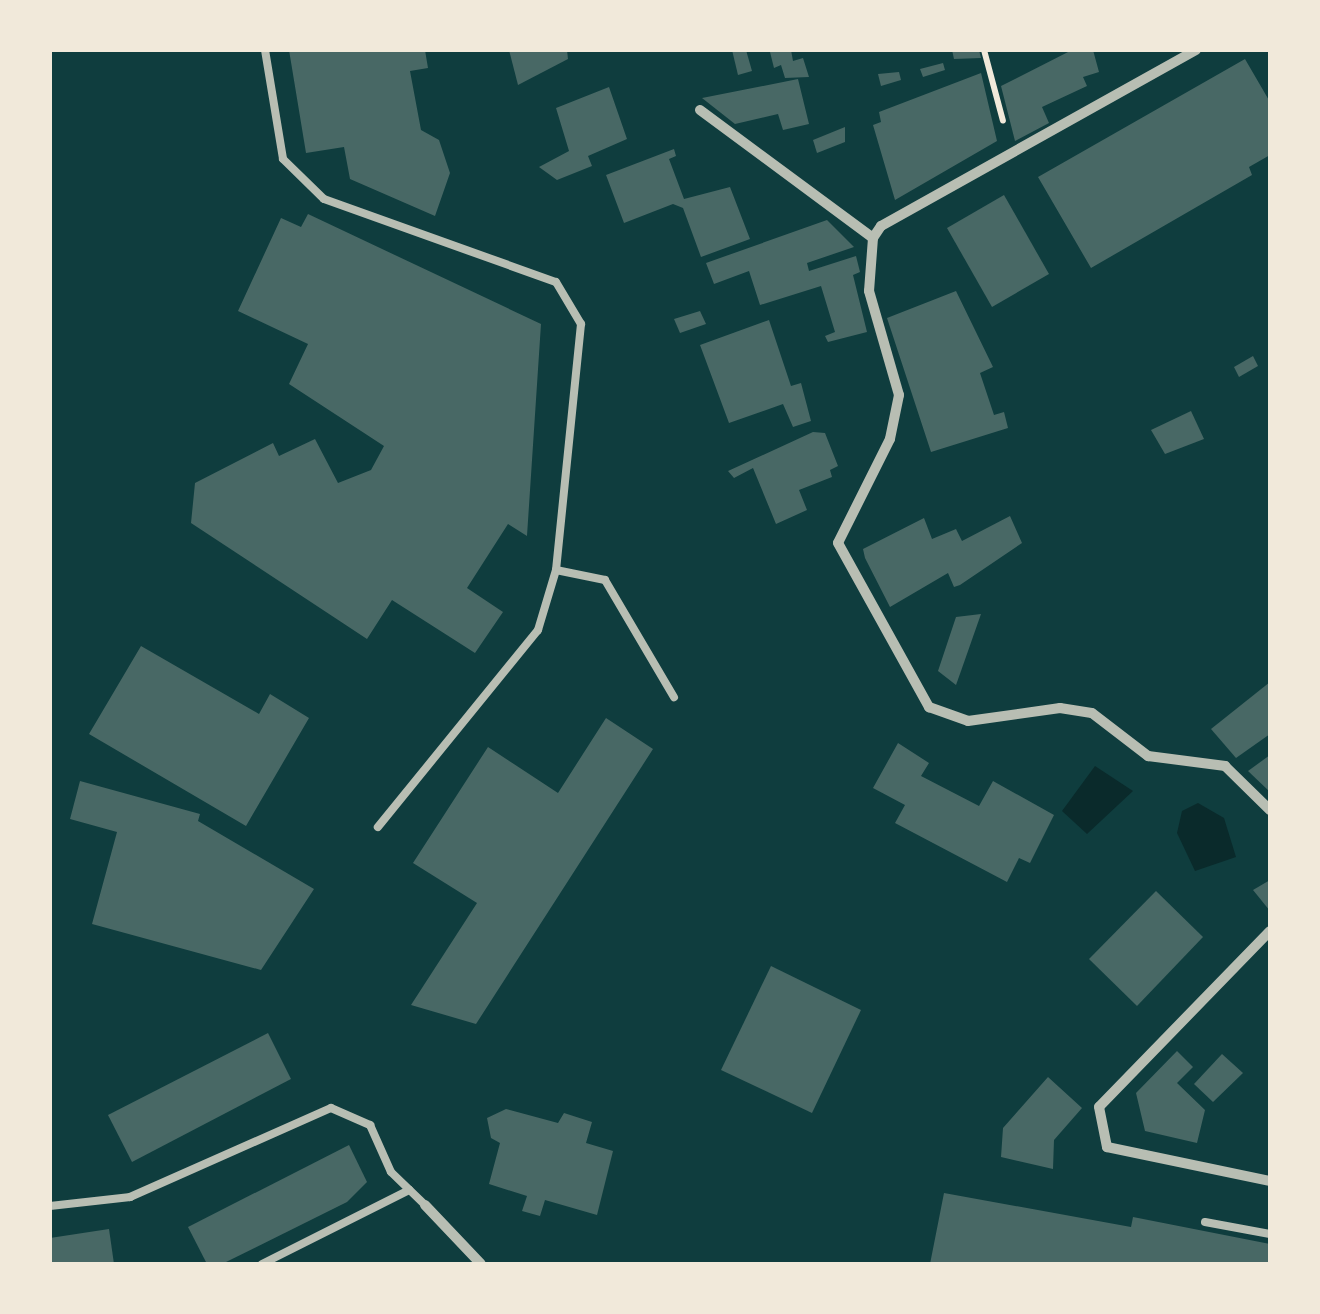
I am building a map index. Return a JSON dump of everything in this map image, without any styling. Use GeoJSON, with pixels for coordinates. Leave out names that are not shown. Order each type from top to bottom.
{"type":"FeatureCollection","features":[{"type":"Feature","properties":{"kind":"street"},"geometry":{"type":"LineString","coordinates":[[1196,50],[880,226],[873,238],[869,292],[898,395],[890,439],[838,543],[929,707],[968,721],[1060,708],[1092,714],[1148,756],[1225,766],[1270,810]]}},
{"type":"Feature","properties":{"kind":"street"},"geometry":{"type":"LineString","coordinates":[[700,110],[873,238]]}},
{"type":"Feature","properties":{"kind":"street"},"geometry":{"type":"LineString","coordinates":[[1270,931],[1099,1107],[1107,1147],[1270,1182]]}},
{"type":"Feature","properties":{"kind":"street"},"geometry":{"type":"LineString","coordinates":[[424,1205],[481,1264]]}},
{"type":"Feature","properties":{"kind":"lane"},"geometry":{"type":"LineString","coordinates":[[264,50],[283,159],[324,199],[556,282],[581,324],[556,570],[538,630],[378,827]]}},
{"type":"Feature","properties":{"kind":"lane"},"geometry":{"type":"LineString","coordinates":[[556,570],[604,580],[674,697]]}},
{"type":"Feature","properties":{"kind":"lane"},"geometry":{"type":"LineString","coordinates":[[50,1206],[130,1197],[331,1108],[370,1126],[391,1172],[424,1205]]}},
{"type":"Feature","properties":{"kind":"lane"},"geometry":{"type":"LineString","coordinates":[[262,1264],[409,1190]]}},
{"type":"Feature","properties":{"kind":"lane"},"geometry":{"type":"LineString","coordinates":[[1204,1222],[1270,1234]]}},
{"type":"Feature","properties":{"kind":"path"},"geometry":{"type":"LineString","coordinates":[[984,50],[1011,153]]}},
{"type":"Feature","properties":{"kind":"water"},"geometry":{"type":"Polygon","coordinates":[[[1095,766],[1133,791],[1087,834],[1062,811],[1095,766]]]}},
{"type":"Feature","properties":{"kind":"water"},"geometry":{"type":"Polygon","coordinates":[[[1198,803],[1224,818],[1236,857],[1195,871],[1177,833],[1182,811],[1198,803]]]}},
{"type":"Feature","properties":{"kind":"building"},"geometry":{"type":"Polygon","coordinates":[[[289,50],[425,50],[428,68],[410,71],[421,130],[439,140],[450,173],[435,216],[350,179],[344,147],[306,153],[289,50]]]}},
{"type":"Feature","properties":{"kind":"building"},"geometry":{"type":"Polygon","coordinates":[[[509,50],[567,50],[568,59],[518,85],[509,50]]]}},
{"type":"Feature","properties":{"kind":"building"},"geometry":{"type":"Polygon","coordinates":[[[732,50],[746,50],[752,71],[738,75],[732,50]]]}},
{"type":"Feature","properties":{"kind":"building"},"geometry":{"type":"Polygon","coordinates":[[[791,50],[793,61],[803,58],[809,77],[785,78],[781,65],[774,68],[770,52],[791,50]]]}},
{"type":"Feature","properties":{"kind":"building"},"geometry":{"type":"Polygon","coordinates":[[[952,50],[979,50],[981,58],[954,59],[952,50]]]}},
{"type":"Feature","properties":{"kind":"building"},"geometry":{"type":"Polygon","coordinates":[[[1072,50],[1093,50],[1099,72],[1083,77],[1087,86],[1042,107],[1049,123],[1015,141],[1001,86],[1072,50]]]}},
{"type":"Feature","properties":{"kind":"building"},"geometry":{"type":"Polygon","coordinates":[[[1245,59],[1270,102],[1270,155],[1249,167],[1252,175],[1091,268],[1038,177],[1245,59]]]}},
{"type":"Feature","properties":{"kind":"building"},"geometry":{"type":"Polygon","coordinates":[[[978,60],[997,141],[895,200],[873,125],[881,122],[879,112],[981,73],[978,60]]]}},
{"type":"Feature","properties":{"kind":"building"},"geometry":{"type":"Polygon","coordinates":[[[943,63],[945,70],[923,77],[920,69],[943,63]]]}},
{"type":"Feature","properties":{"kind":"building"},"geometry":{"type":"Polygon","coordinates":[[[899,72],[901,80],[881,86],[878,74],[899,72]]]}},
{"type":"Feature","properties":{"kind":"building"},"geometry":{"type":"Polygon","coordinates":[[[798,79],[809,124],[783,130],[778,114],[735,124],[702,98],[798,79]]]}},
{"type":"Feature","properties":{"kind":"building"},"geometry":{"type":"Polygon","coordinates":[[[609,87],[627,139],[588,156],[592,166],[557,180],[539,167],[569,151],[556,108],[609,87]]]}},
{"type":"Feature","properties":{"kind":"building"},"geometry":{"type":"Polygon","coordinates":[[[845,127],[845,142],[817,153],[813,140],[845,127]]]}},
{"type":"Feature","properties":{"kind":"building"},"geometry":{"type":"Polygon","coordinates":[[[674,149],[676,156],[669,159],[684,199],[730,187],[750,239],[701,257],[683,208],[673,204],[624,223],[606,175],[674,149]]]}},
{"type":"Feature","properties":{"kind":"building"},"geometry":{"type":"Polygon","coordinates":[[[1004,195],[1049,274],[992,307],[947,228],[1004,195]]]}},
{"type":"Feature","properties":{"kind":"building"},"geometry":{"type":"Polygon","coordinates":[[[308,214],[541,324],[527,536],[508,524],[467,588],[503,612],[475,653],[392,600],[367,639],[191,523],[195,483],[273,443],[279,456],[315,439],[338,483],[371,470],[384,446],[289,384],[308,344],[238,311],[281,218],[301,227],[308,214]]]}},
{"type":"Feature","properties":{"kind":"building"},"geometry":{"type":"Polygon","coordinates":[[[827,220],[854,247],[807,263],[809,271],[856,256],[860,272],[853,275],[867,332],[828,342],[825,336],[835,332],[821,286],[760,305],[749,271],[714,284],[706,263],[827,220]]]}},
{"type":"Feature","properties":{"kind":"building"},"geometry":{"type":"Polygon","coordinates":[[[956,291],[993,367],[980,373],[994,415],[1004,412],[1008,428],[931,452],[887,318],[956,291]]]}},
{"type":"Feature","properties":{"kind":"building"},"geometry":{"type":"Polygon","coordinates":[[[700,311],[706,324],[680,333],[674,319],[700,311]]]}},
{"type":"Feature","properties":{"kind":"building"},"geometry":{"type":"Polygon","coordinates":[[[769,320],[791,386],[801,383],[811,421],[793,427],[783,404],[729,423],[700,345],[769,320]]]}},
{"type":"Feature","properties":{"kind":"building"},"geometry":{"type":"Polygon","coordinates":[[[1253,356],[1258,366],[1239,377],[1234,367],[1253,356]]]}},
{"type":"Feature","properties":{"kind":"building"},"geometry":{"type":"Polygon","coordinates":[[[1191,411],[1204,439],[1165,454],[1151,430],[1191,411]]]}},
{"type":"Feature","properties":{"kind":"building"},"geometry":{"type":"Polygon","coordinates":[[[813,432],[825,433],[838,466],[830,470],[832,477],[799,490],[807,510],[776,524],[753,468],[734,478],[728,471],[813,432]]]}},
{"type":"Feature","properties":{"kind":"building"},"geometry":{"type":"Polygon","coordinates":[[[1010,516],[1022,543],[960,585],[954,587],[948,573],[890,607],[865,558],[863,549],[924,518],[932,539],[956,529],[962,541],[1010,516]]]}},
{"type":"Feature","properties":{"kind":"building"},"geometry":{"type":"Polygon","coordinates":[[[981,614],[956,685],[938,671],[956,617],[981,614]]]}},
{"type":"Feature","properties":{"kind":"building"},"geometry":{"type":"Polygon","coordinates":[[[141,646],[259,714],[270,694],[309,718],[246,826],[89,734],[141,646]]]}},
{"type":"Feature","properties":{"kind":"building"},"geometry":{"type":"Polygon","coordinates":[[[1270,682],[1270,734],[1236,758],[1211,729],[1270,682]]]}},
{"type":"Feature","properties":{"kind":"building"},"geometry":{"type":"Polygon","coordinates":[[[606,718],[653,749],[476,1024],[411,1005],[477,903],[413,863],[488,747],[558,793],[606,718]]]}},
{"type":"Feature","properties":{"kind":"building"},"geometry":{"type":"Polygon","coordinates":[[[898,743],[929,763],[921,776],[979,806],[993,781],[1054,815],[1030,863],[1019,858],[1007,882],[895,823],[905,805],[873,788],[898,743]]]}},
{"type":"Feature","properties":{"kind":"building"},"geometry":{"type":"Polygon","coordinates":[[[1270,755],[1270,792],[1248,771],[1270,755]]]}},
{"type":"Feature","properties":{"kind":"building"},"geometry":{"type":"Polygon","coordinates":[[[80,781],[200,814],[198,821],[314,889],[261,970],[92,924],[117,832],[70,819],[80,781]]]}},
{"type":"Feature","properties":{"kind":"building"},"geometry":{"type":"Polygon","coordinates":[[[1270,880],[1270,911],[1253,890],[1270,880]]]}},
{"type":"Feature","properties":{"kind":"building"},"geometry":{"type":"Polygon","coordinates":[[[1156,891],[1203,937],[1137,1006],[1089,959],[1156,891]]]}},
{"type":"Feature","properties":{"kind":"building"},"geometry":{"type":"Polygon","coordinates":[[[771,966],[861,1010],[812,1113],[721,1070],[771,966]]]}},
{"type":"Feature","properties":{"kind":"building"},"geometry":{"type":"Polygon","coordinates":[[[268,1033],[291,1079],[132,1162],[108,1115],[268,1033]]]}},
{"type":"Feature","properties":{"kind":"building"},"geometry":{"type":"Polygon","coordinates":[[[1177,1051],[1193,1067],[1177,1083],[1205,1110],[1197,1143],[1145,1131],[1136,1093],[1177,1051]]]}},
{"type":"Feature","properties":{"kind":"building"},"geometry":{"type":"Polygon","coordinates":[[[1222,1054],[1243,1073],[1213,1102],[1194,1084],[1222,1054]]]}},
{"type":"Feature","properties":{"kind":"building"},"geometry":{"type":"Polygon","coordinates":[[[1048,1077],[1082,1108],[1054,1140],[1053,1169],[1001,1157],[1003,1128],[1048,1077]]]}},
{"type":"Feature","properties":{"kind":"building"},"geometry":{"type":"Polygon","coordinates":[[[506,1109],[558,1123],[564,1113],[592,1122],[586,1143],[613,1151],[597,1215],[545,1200],[540,1216],[522,1211],[527,1196],[489,1184],[500,1143],[491,1138],[487,1118],[506,1109]]]}},
{"type":"Feature","properties":{"kind":"building"},"geometry":{"type":"Polygon","coordinates":[[[349,1145],[367,1182],[347,1202],[222,1264],[207,1264],[188,1227],[349,1145]]]}},
{"type":"Feature","properties":{"kind":"building"},"geometry":{"type":"Polygon","coordinates":[[[944,1193],[1131,1227],[1133,1217],[1270,1244],[1270,1264],[930,1264],[944,1193]]]}},
{"type":"Feature","properties":{"kind":"building"},"geometry":{"type":"Polygon","coordinates":[[[109,1229],[114,1264],[50,1264],[50,1238],[109,1229]]]}}]}
